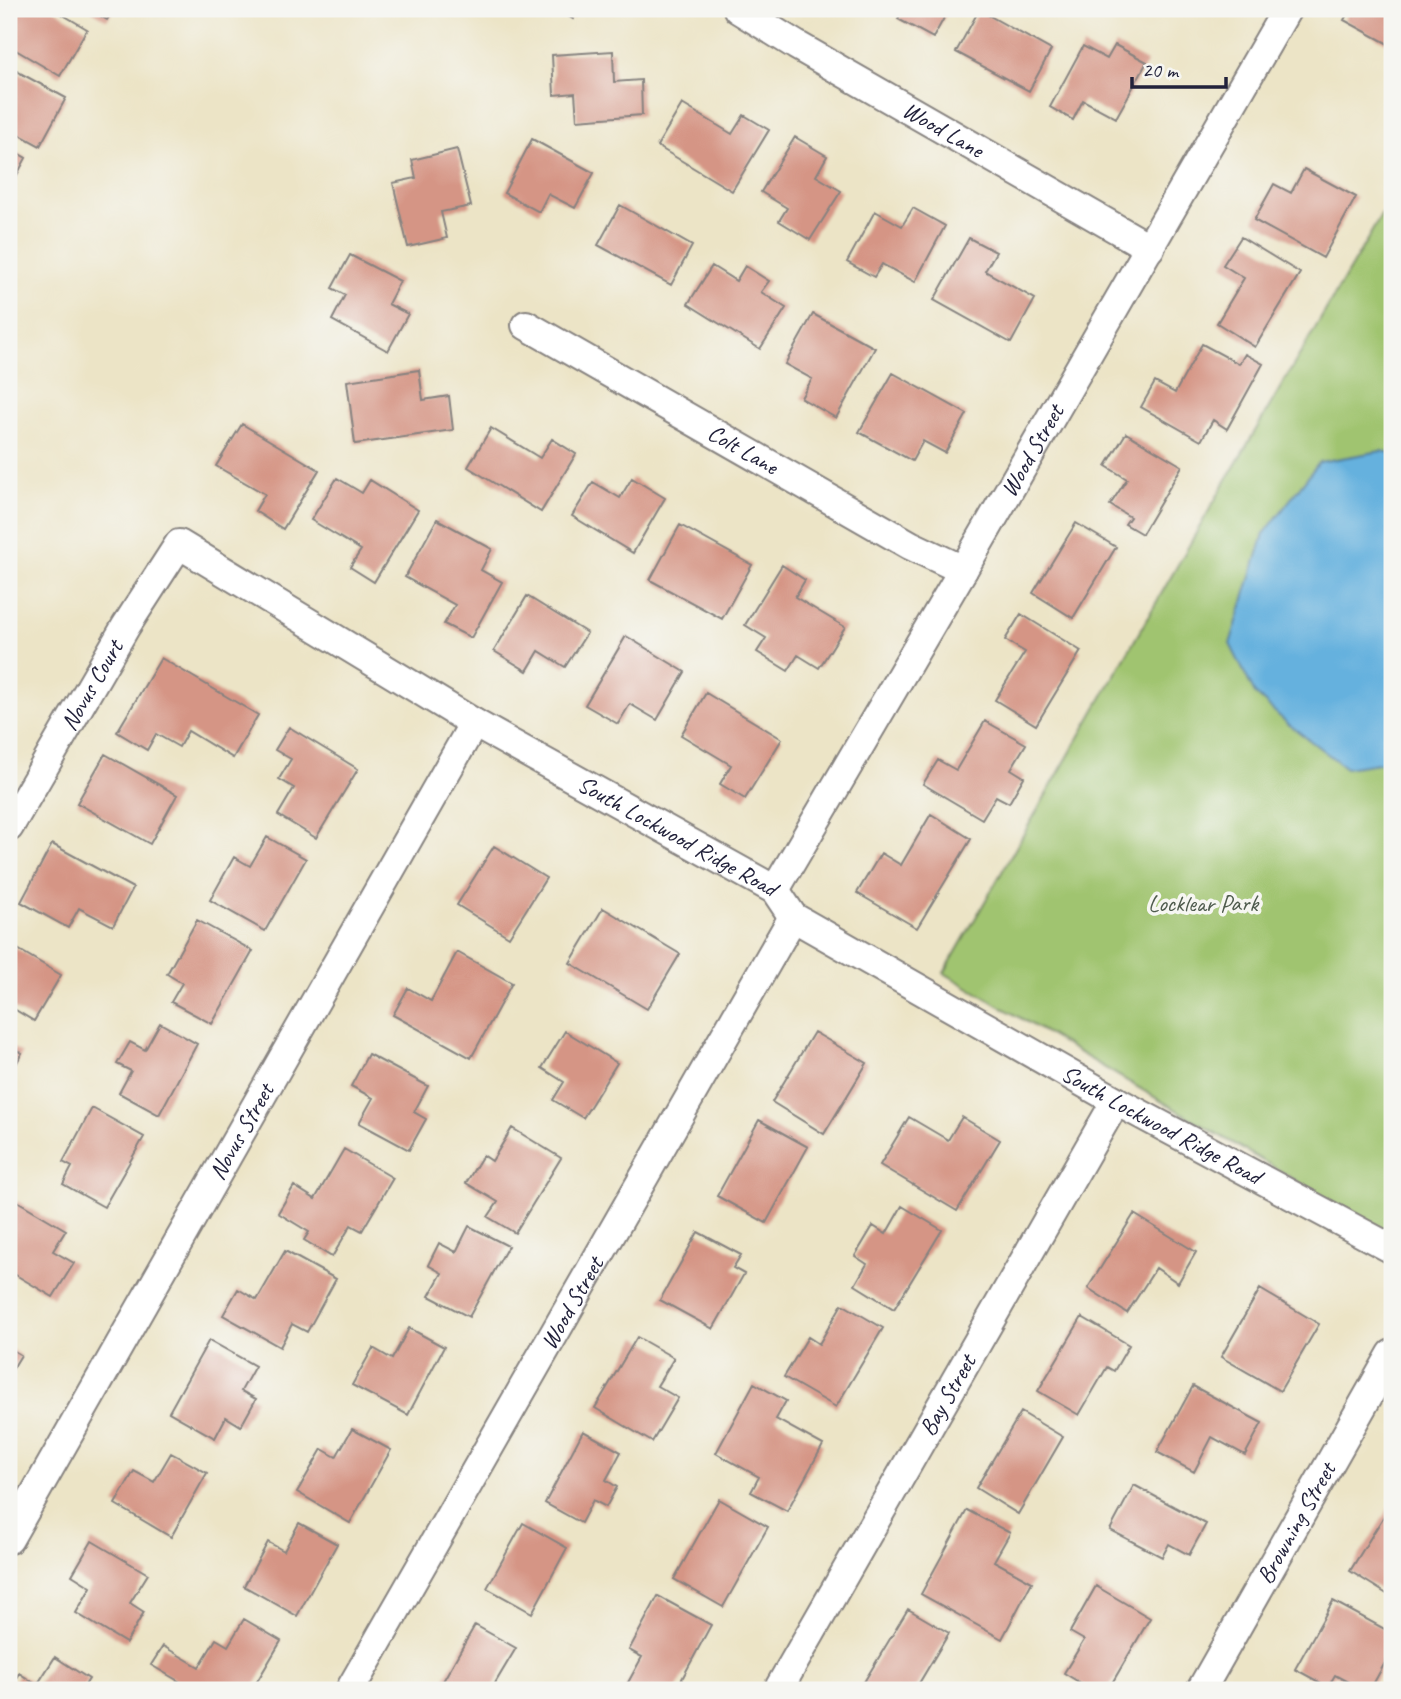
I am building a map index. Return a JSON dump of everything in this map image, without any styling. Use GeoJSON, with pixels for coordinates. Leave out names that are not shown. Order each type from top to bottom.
{"type":"FeatureCollection","features":[{"type":"Feature","properties":{"kind":"street","name":"Wood Lane"},"geometry":{"type":"LineString","coordinates":[[738,9],[1150,248]]}},
{"type":"Feature","properties":{"kind":"street","name":"Wood Street"},"geometry":{"type":"LineString","coordinates":[[775,890],[1287,9]]}},
{"type":"Feature","properties":{"kind":"street","name":"Colt Lane"},"geometry":{"type":"LineString","coordinates":[[526,325],[910,545],[963,570]]}},
{"type":"Feature","properties":{"kind":"street","name":"South Lockwood Ridge Road"},"geometry":{"type":"LineString","coordinates":[[179,544],[474,723],[775,890],[793,917],[1116,1101],[1392,1249]]}},
{"type":"Feature","properties":{"kind":"street","name":"Novus Court"},"geometry":{"type":"LineString","coordinates":[[9,827],[127,626],[179,544]]}},
{"type":"Feature","properties":{"kind":"street","name":"Novus Street"},"geometry":{"type":"LineString","coordinates":[[9,1538],[474,723]]}},
{"type":"Feature","properties":{"kind":"street","name":"Wood Street"},"geometry":{"type":"LineString","coordinates":[[351,1690],[793,917]]}},
{"type":"Feature","properties":{"kind":"street","name":"Bay Street"},"geometry":{"type":"LineString","coordinates":[[778,1690],[1116,1101]]}},
{"type":"Feature","properties":{"kind":"street","name":"Browning Street"},"geometry":{"type":"LineString","coordinates":[[1200,1690],[1392,1354]]}},
{"type":"Feature","properties":{"kind":"green space","name":"Locklear Park"},"geometry":{"type":"Polygon","coordinates":[[[1389,202],[1392,205],[1392,1237],[944,973],[1389,202]]]}},
{"type":"Feature","properties":{"kind":"water"},"geometry":{"type":"Polygon","coordinates":[[[1381,451],[1392,453],[1392,761],[1346,768],[1287,723],[1255,694],[1230,644],[1264,534],[1319,462],[1381,451]]]}},
{"type":"Feature","properties":{"kind":"building"},"geometry":{"type":"Polygon","coordinates":[[[11,9],[53,9],[87,29],[60,76],[9,46],[11,9]]]}},
{"type":"Feature","properties":{"kind":"building"},"geometry":{"type":"Polygon","coordinates":[[[89,9],[114,9],[107,20],[89,9]]]}},
{"type":"Feature","properties":{"kind":"building"},"geometry":{"type":"Polygon","coordinates":[[[557,9],[579,9],[573,19],[557,9]]]}},
{"type":"Feature","properties":{"kind":"building"},"geometry":{"type":"Polygon","coordinates":[[[903,9],[949,9],[933,38],[898,19],[903,9]]]}},
{"type":"Feature","properties":{"kind":"building"},"geometry":{"type":"Polygon","coordinates":[[[1350,9],[1392,9],[1392,46],[1344,20],[1350,9]]]}},
{"type":"Feature","properties":{"kind":"building"},"geometry":{"type":"Polygon","coordinates":[[[979,10],[1051,50],[1029,91],[956,52],[979,10]]]}},
{"type":"Feature","properties":{"kind":"building"},"geometry":{"type":"Polygon","coordinates":[[[1115,45],[1147,62],[1116,118],[1083,100],[1073,120],[1050,107],[1083,46],[1107,59],[1115,45]]]}},
{"type":"Feature","properties":{"kind":"building"},"geometry":{"type":"Polygon","coordinates":[[[613,51],[614,82],[641,80],[642,115],[577,120],[575,93],[554,95],[552,55],[613,51]]]}},
{"type":"Feature","properties":{"kind":"building"},"geometry":{"type":"Polygon","coordinates":[[[9,67],[66,98],[40,146],[9,129],[9,67]]]}},
{"type":"Feature","properties":{"kind":"building"},"geometry":{"type":"Polygon","coordinates":[[[682,104],[732,134],[744,115],[769,130],[732,191],[657,146],[682,104]]]}},
{"type":"Feature","properties":{"kind":"building"},"geometry":{"type":"Polygon","coordinates":[[[795,137],[827,156],[816,176],[841,191],[810,240],[779,221],[787,208],[761,192],[795,137]]]}},
{"type":"Feature","properties":{"kind":"building"},"geometry":{"type":"Polygon","coordinates":[[[532,139],[594,173],[575,208],[548,194],[539,212],[504,193],[532,139]]]}},
{"type":"Feature","properties":{"kind":"building"},"geometry":{"type":"Polygon","coordinates":[[[9,148],[26,158],[9,190],[9,148]]]}},
{"type":"Feature","properties":{"kind":"building"},"geometry":{"type":"Polygon","coordinates":[[[457,149],[471,206],[441,212],[447,238],[408,247],[393,183],[416,178],[412,160],[457,149]]]}},
{"type":"Feature","properties":{"kind":"building"},"geometry":{"type":"Polygon","coordinates":[[[1304,169],[1356,197],[1323,258],[1254,220],[1274,184],[1291,193],[1304,169]]]}},
{"type":"Feature","properties":{"kind":"building"},"geometry":{"type":"Polygon","coordinates":[[[620,205],[692,246],[671,285],[598,245],[620,205]]]}},
{"type":"Feature","properties":{"kind":"building"},"geometry":{"type":"Polygon","coordinates":[[[913,208],[945,226],[915,282],[882,264],[874,277],[847,262],[875,211],[902,226],[913,208]]]}},
{"type":"Feature","properties":{"kind":"building"},"geometry":{"type":"Polygon","coordinates":[[[1241,237],[1300,273],[1255,347],[1217,323],[1244,278],[1223,265],[1241,237]]]}},
{"type":"Feature","properties":{"kind":"building"},"geometry":{"type":"Polygon","coordinates":[[[969,238],[996,252],[985,271],[1035,299],[1011,343],[934,300],[969,238]]]}},
{"type":"Feature","properties":{"kind":"building"},"geometry":{"type":"Polygon","coordinates":[[[350,255],[400,281],[388,304],[408,314],[388,351],[332,320],[345,295],[332,288],[350,255]]]}},
{"type":"Feature","properties":{"kind":"building"},"geometry":{"type":"Polygon","coordinates":[[[712,266],[736,281],[745,266],[769,281],[761,292],[786,308],[760,349],[688,304],[712,266]]]}},
{"type":"Feature","properties":{"kind":"building"},"geometry":{"type":"Polygon","coordinates":[[[813,314],[875,348],[836,418],[801,398],[812,379],[785,364],[813,314]]]}},
{"type":"Feature","properties":{"kind":"building"},"geometry":{"type":"Polygon","coordinates":[[[1202,344],[1239,364],[1245,354],[1263,364],[1227,429],[1213,420],[1201,441],[1141,407],[1155,382],[1175,393],[1202,344]]]}},
{"type":"Feature","properties":{"kind":"building"},"geometry":{"type":"Polygon","coordinates":[[[419,370],[423,400],[449,396],[453,430],[355,444],[347,381],[419,370]]]}},
{"type":"Feature","properties":{"kind":"building"},"geometry":{"type":"Polygon","coordinates":[[[893,373],[967,414],[945,453],[923,441],[912,461],[859,432],[893,373]]]}},
{"type":"Feature","properties":{"kind":"building"},"geometry":{"type":"Polygon","coordinates":[[[242,424],[319,470],[283,529],[255,511],[265,494],[216,466],[242,424]]]}},
{"type":"Feature","properties":{"kind":"building"},"geometry":{"type":"Polygon","coordinates":[[[491,428],[540,458],[552,439],[576,454],[541,512],[468,467],[491,428]]]}},
{"type":"Feature","properties":{"kind":"building"},"geometry":{"type":"Polygon","coordinates":[[[1126,433],[1182,466],[1142,534],[1125,524],[1130,517],[1110,505],[1127,479],[1106,466],[1126,433]]]}},
{"type":"Feature","properties":{"kind":"building"},"geometry":{"type":"Polygon","coordinates":[[[337,478],[362,493],[370,480],[418,510],[374,582],[350,567],[361,550],[311,520],[337,478]]]}},
{"type":"Feature","properties":{"kind":"building"},"geometry":{"type":"Polygon","coordinates":[[[632,478],[665,498],[633,553],[572,516],[593,482],[620,498],[632,478]]]}},
{"type":"Feature","properties":{"kind":"building"},"geometry":{"type":"Polygon","coordinates":[[[437,519],[492,549],[481,570],[502,582],[471,638],[444,624],[455,605],[405,577],[437,519]]]}},
{"type":"Feature","properties":{"kind":"building"},"geometry":{"type":"Polygon","coordinates":[[[1076,523],[1116,547],[1073,618],[1033,593],[1076,523]]]}},
{"type":"Feature","properties":{"kind":"building"},"geometry":{"type":"Polygon","coordinates":[[[680,525],[752,565],[722,619],[650,580],[680,525]]]}},
{"type":"Feature","properties":{"kind":"building"},"geometry":{"type":"Polygon","coordinates":[[[782,565],[805,580],[795,597],[845,627],[819,668],[798,655],[788,671],[757,652],[766,638],[745,625],[782,565]]]}},
{"type":"Feature","properties":{"kind":"building"},"geometry":{"type":"Polygon","coordinates":[[[527,596],[587,633],[565,667],[539,651],[527,671],[494,651],[527,596]]]}},
{"type":"Feature","properties":{"kind":"building"},"geometry":{"type":"Polygon","coordinates":[[[1021,614],[1081,651],[1036,725],[995,700],[1025,652],[1005,640],[1021,614]]]}},
{"type":"Feature","properties":{"kind":"building"},"geometry":{"type":"Polygon","coordinates":[[[626,636],[685,672],[657,720],[630,704],[618,724],[585,705],[626,636]]]}},
{"type":"Feature","properties":{"kind":"building"},"geometry":{"type":"Polygon","coordinates":[[[161,658],[258,715],[233,758],[188,731],[179,747],[156,734],[147,750],[117,732],[161,658]]]}},
{"type":"Feature","properties":{"kind":"building"},"geometry":{"type":"Polygon","coordinates":[[[706,693],[782,739],[745,799],[720,784],[731,765],[681,735],[706,693]]]}},
{"type":"Feature","properties":{"kind":"building"},"geometry":{"type":"Polygon","coordinates":[[[985,721],[1026,744],[1011,769],[1024,777],[1009,803],[996,796],[982,819],[923,784],[938,760],[956,770],[985,721]]]}},
{"type":"Feature","properties":{"kind":"building"},"geometry":{"type":"Polygon","coordinates":[[[289,727],[358,769],[316,838],[278,815],[294,788],[279,779],[291,759],[275,750],[289,727]]]}},
{"type":"Feature","properties":{"kind":"building"},"geometry":{"type":"Polygon","coordinates":[[[105,754],[177,795],[150,844],[77,803],[105,754]]]}},
{"type":"Feature","properties":{"kind":"building"},"geometry":{"type":"Polygon","coordinates":[[[931,814],[971,839],[917,928],[857,893],[881,853],[901,865],[931,814]]]}},
{"type":"Feature","properties":{"kind":"building"},"geometry":{"type":"Polygon","coordinates":[[[267,837],[306,859],[265,931],[210,900],[234,857],[250,866],[267,837]]]}},
{"type":"Feature","properties":{"kind":"building"},"geometry":{"type":"Polygon","coordinates":[[[52,844],[133,888],[113,926],[79,908],[68,928],[21,902],[52,844]]]}},
{"type":"Feature","properties":{"kind":"building"},"geometry":{"type":"Polygon","coordinates":[[[494,846],[546,878],[509,937],[457,905],[494,846]]]}},
{"type":"Feature","properties":{"kind":"building"},"geometry":{"type":"Polygon","coordinates":[[[603,908],[680,954],[647,1009],[570,963],[603,908]]]}},
{"type":"Feature","properties":{"kind":"building"},"geometry":{"type":"Polygon","coordinates":[[[197,920],[253,951],[212,1024],[171,1002],[182,983],[167,974],[197,920]]]}},
{"type":"Feature","properties":{"kind":"building"},"geometry":{"type":"Polygon","coordinates":[[[11,945],[61,975],[34,1021],[9,1006],[11,945]]]}},
{"type":"Feature","properties":{"kind":"building"},"geometry":{"type":"Polygon","coordinates":[[[457,952],[512,983],[471,1058],[393,1015],[408,988],[431,1001],[457,952]]]}},
{"type":"Feature","properties":{"kind":"building"},"geometry":{"type":"Polygon","coordinates":[[[160,1023],[197,1044],[159,1115],[119,1093],[131,1071],[117,1064],[130,1042],[145,1050],[160,1023]]]}},
{"type":"Feature","properties":{"kind":"building"},"geometry":{"type":"Polygon","coordinates":[[[565,1031],[617,1063],[583,1118],[553,1100],[564,1082],[542,1068],[565,1031]]]}},
{"type":"Feature","properties":{"kind":"building"},"geometry":{"type":"Polygon","coordinates":[[[814,1032],[867,1063],[824,1134],[772,1102],[814,1032]]]}},
{"type":"Feature","properties":{"kind":"building"},"geometry":{"type":"Polygon","coordinates":[[[9,1046],[22,1053],[11,1074],[9,1074],[9,1046]]]}},
{"type":"Feature","properties":{"kind":"building"},"geometry":{"type":"Polygon","coordinates":[[[368,1054],[428,1086],[414,1112],[426,1119],[409,1150],[359,1123],[373,1098],[351,1086],[368,1054]]]}},
{"type":"Feature","properties":{"kind":"building"},"geometry":{"type":"Polygon","coordinates":[[[92,1108],[144,1137],[104,1207],[63,1184],[72,1167],[63,1162],[92,1108]]]}},
{"type":"Feature","properties":{"kind":"building"},"geometry":{"type":"Polygon","coordinates":[[[909,1117],[948,1140],[962,1117],[1000,1140],[957,1211],[880,1165],[909,1117]]]}},
{"type":"Feature","properties":{"kind":"building"},"geometry":{"type":"Polygon","coordinates":[[[759,1120],[808,1147],[766,1223],[717,1196],[759,1120]]]}},
{"type":"Feature","properties":{"kind":"building"},"geometry":{"type":"Polygon","coordinates":[[[512,1128],[561,1158],[515,1233],[488,1217],[498,1202],[466,1183],[483,1155],[492,1161],[512,1128]]]}},
{"type":"Feature","properties":{"kind":"building"},"geometry":{"type":"Polygon","coordinates":[[[344,1149],[393,1178],[362,1231],[351,1225],[332,1257],[304,1240],[309,1232],[278,1213],[294,1186],[315,1199],[344,1149]]]}},
{"type":"Feature","properties":{"kind":"building"},"geometry":{"type":"Polygon","coordinates":[[[17,1201],[66,1230],[53,1251],[74,1263],[53,1297],[9,1271],[9,1246],[12,1241],[9,1240],[9,1214],[17,1201]]]}},
{"type":"Feature","properties":{"kind":"building"},"geometry":{"type":"Polygon","coordinates":[[[902,1206],[942,1230],[894,1309],[855,1285],[867,1264],[855,1256],[873,1226],[886,1234],[902,1206]]]}},
{"type":"Feature","properties":{"kind":"building"},"geometry":{"type":"Polygon","coordinates":[[[1134,1214],[1196,1252],[1178,1283],[1156,1268],[1127,1313],[1088,1288],[1134,1214]]]}},
{"type":"Feature","properties":{"kind":"building"},"geometry":{"type":"Polygon","coordinates":[[[469,1226],[508,1246],[469,1317],[429,1296],[442,1273],[428,1265],[439,1243],[456,1252],[469,1226]]]}},
{"type":"Feature","properties":{"kind":"building"},"geometry":{"type":"Polygon","coordinates":[[[698,1232],[741,1255],[733,1268],[744,1274],[713,1329],[660,1300],[698,1232]]]}},
{"type":"Feature","properties":{"kind":"building"},"geometry":{"type":"Polygon","coordinates":[[[285,1251],[336,1279],[307,1332],[292,1324],[280,1347],[223,1315],[238,1289],[257,1300],[285,1251]]]}},
{"type":"Feature","properties":{"kind":"building"},"geometry":{"type":"Polygon","coordinates":[[[1260,1289],[1319,1324],[1280,1391],[1221,1357],[1260,1289]]]}},
{"type":"Feature","properties":{"kind":"building"},"geometry":{"type":"Polygon","coordinates":[[[842,1304],[883,1328],[836,1407],[784,1377],[808,1337],[819,1344],[842,1304]]]}},
{"type":"Feature","properties":{"kind":"building"},"geometry":{"type":"Polygon","coordinates":[[[1082,1317],[1129,1345],[1114,1371],[1107,1367],[1079,1415],[1038,1391],[1082,1317]]]}},
{"type":"Feature","properties":{"kind":"building"},"geometry":{"type":"Polygon","coordinates":[[[409,1328],[444,1347],[408,1415],[352,1385],[373,1348],[392,1359],[409,1328]]]}},
{"type":"Feature","properties":{"kind":"building"},"geometry":{"type":"Polygon","coordinates":[[[637,1337],[674,1358],[657,1386],[678,1398],[652,1442],[595,1408],[637,1337]]]}},
{"type":"Feature","properties":{"kind":"building"},"geometry":{"type":"Polygon","coordinates":[[[209,1340],[255,1366],[241,1391],[256,1399],[241,1426],[226,1417],[215,1438],[169,1412],[209,1340]]]}},
{"type":"Feature","properties":{"kind":"building"},"geometry":{"type":"Polygon","coordinates":[[[9,1348],[21,1355],[9,1375],[9,1348]]]}},
{"type":"Feature","properties":{"kind":"building"},"geometry":{"type":"Polygon","coordinates":[[[754,1383],[786,1401],[776,1419],[823,1445],[787,1511],[751,1492],[759,1477],[716,1453],[754,1383]]]}},
{"type":"Feature","properties":{"kind":"building"},"geometry":{"type":"Polygon","coordinates":[[[1193,1386],[1262,1423],[1245,1455],[1212,1437],[1194,1472],[1157,1452],[1193,1386]]]}},
{"type":"Feature","properties":{"kind":"building"},"geometry":{"type":"Polygon","coordinates":[[[1021,1412],[1063,1437],[1018,1514],[976,1488],[1021,1412]]]}},
{"type":"Feature","properties":{"kind":"building"},"geometry":{"type":"Polygon","coordinates":[[[352,1429],[391,1450],[350,1523],[297,1492],[322,1449],[336,1457],[352,1429]]]}},
{"type":"Feature","properties":{"kind":"building"},"geometry":{"type":"Polygon","coordinates":[[[583,1431],[621,1452],[606,1480],[617,1487],[606,1507],[593,1500],[581,1523],[545,1503],[583,1431]]]}},
{"type":"Feature","properties":{"kind":"building"},"geometry":{"type":"Polygon","coordinates":[[[171,1453],[207,1473],[171,1537],[115,1504],[134,1471],[154,1482],[171,1453]]]}},
{"type":"Feature","properties":{"kind":"building"},"geometry":{"type":"Polygon","coordinates":[[[1134,1485],[1206,1524],[1189,1555],[1169,1544],[1162,1557],[1110,1530],[1134,1485]]]}},
{"type":"Feature","properties":{"kind":"building"},"geometry":{"type":"Polygon","coordinates":[[[719,1499],[768,1527],[723,1607],[674,1579],[719,1499]]]}},
{"type":"Feature","properties":{"kind":"building"},"geometry":{"type":"Polygon","coordinates":[[[1392,1503],[1392,1593],[1390,1596],[1350,1571],[1392,1503]]]}},
{"type":"Feature","properties":{"kind":"building"},"geometry":{"type":"Polygon","coordinates":[[[967,1510],[1010,1533],[994,1561],[1032,1582],[1002,1639],[921,1594],[967,1510]]]}},
{"type":"Feature","properties":{"kind":"building"},"geometry":{"type":"Polygon","coordinates":[[[299,1523],[337,1544],[297,1616],[244,1586],[268,1542],[284,1551],[299,1523]]]}},
{"type":"Feature","properties":{"kind":"building"},"geometry":{"type":"Polygon","coordinates":[[[523,1523],[567,1548],[532,1613],[487,1588],[523,1523]]]}},
{"type":"Feature","properties":{"kind":"building"},"geometry":{"type":"Polygon","coordinates":[[[92,1541],[148,1574],[130,1603],[144,1612],[126,1643],[76,1613],[91,1587],[72,1575],[92,1541]]]}},
{"type":"Feature","properties":{"kind":"building"},"geometry":{"type":"Polygon","coordinates":[[[1096,1586],[1150,1618],[1108,1690],[1092,1690],[1064,1673],[1084,1640],[1070,1632],[1096,1586]]]}},
{"type":"Feature","properties":{"kind":"building"},"geometry":{"type":"Polygon","coordinates":[[[658,1596],[711,1625],[676,1690],[630,1690],[625,1688],[642,1657],[629,1650],[658,1596]]]}},
{"type":"Feature","properties":{"kind":"building"},"geometry":{"type":"Polygon","coordinates":[[[1333,1601],[1392,1633],[1392,1650],[1370,1690],[1363,1690],[1335,1675],[1328,1687],[1295,1669],[1333,1601]]]}},
{"type":"Feature","properties":{"kind":"building"},"geometry":{"type":"Polygon","coordinates":[[[908,1609],[949,1633],[915,1690],[867,1690],[861,1687],[908,1609]]]}},
{"type":"Feature","properties":{"kind":"building"},"geometry":{"type":"Polygon","coordinates":[[[244,1619],[281,1641],[252,1690],[194,1690],[151,1665],[163,1646],[199,1667],[216,1639],[228,1646],[244,1619]]]}},
{"type":"Feature","properties":{"kind":"building"},"geometry":{"type":"Polygon","coordinates":[[[475,1625],[516,1648],[491,1690],[438,1690],[475,1625]]]}},
{"type":"Feature","properties":{"kind":"building"},"geometry":{"type":"Polygon","coordinates":[[[55,1657],[89,1679],[82,1690],[9,1690],[19,1673],[37,1685],[55,1657]]]}}]}
